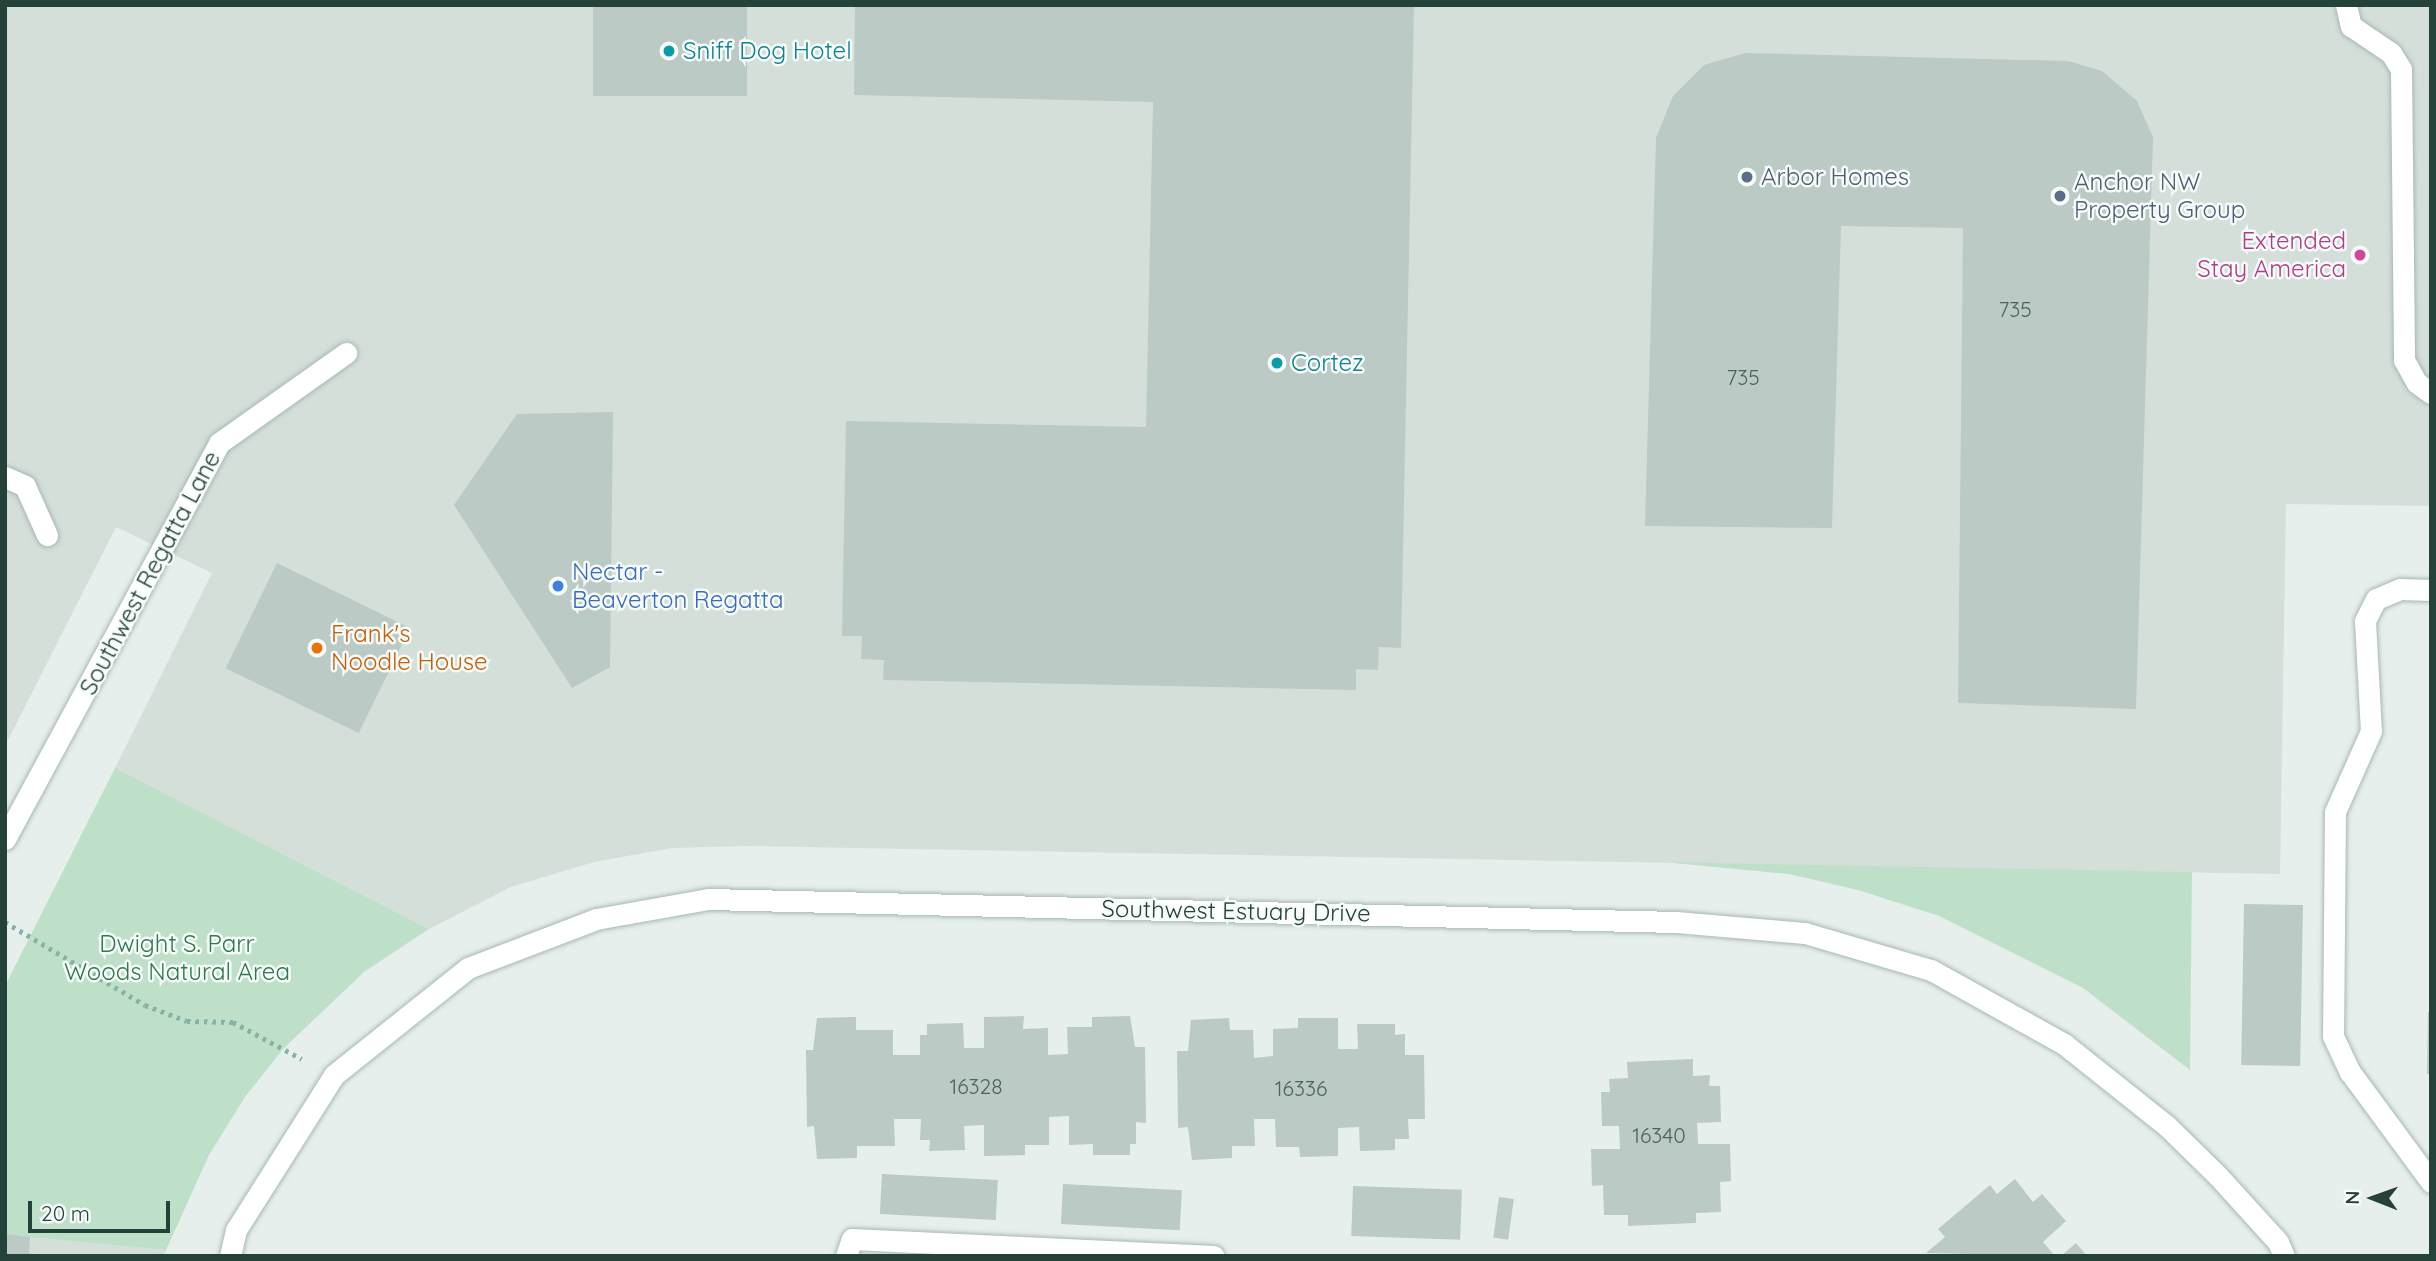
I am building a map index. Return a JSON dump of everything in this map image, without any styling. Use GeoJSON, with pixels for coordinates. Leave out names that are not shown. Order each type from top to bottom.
{"type":"FeatureCollection","features":[{"type":"Feature","properties":{"kind":"street"},"geometry":{"type":"LineString","coordinates":[[2346,5],[2351,26],[2391,53],[2401,69],[2404,360],[2417,383],[2431,393]]}},
{"type":"Feature","properties":{"kind":"street","name":"Southwest Regatta Lane"},"geometry":{"type":"LineString","coordinates":[[5,839],[219,443],[346,354]]}},
{"type":"Feature","properties":{"kind":"street"},"geometry":{"type":"LineString","coordinates":[[5,477],[26,486],[47,536]]}},
{"type":"Feature","properties":{"kind":"street"},"geometry":{"type":"LineString","coordinates":[[2431,590],[2400,589],[2376,599],[2365,621],[2371,731],[2335,812],[2333,1036],[2350,1072],[2431,1182]]}},
{"type":"Feature","properties":{"kind":"street","name":"Southwest Estuary Drive"},"geometry":{"type":"LineString","coordinates":[[230,1256],[236,1230],[334,1075],[468,968],[596,919],[708,899],[1676,922],[1805,933],[1931,970],[2064,1044],[2167,1126],[2218,1176],[2278,1242],[2284,1256]]}},
{"type":"Feature","properties":{"kind":"street"},"geometry":{"type":"LineString","coordinates":[[846,1256],[852,1239],[1213,1256]]}},
{"type":"Feature","properties":{"kind":"path"},"geometry":{"type":"LineString","coordinates":[[5,922],[145,1005],[187,1021],[233,1022],[334,1075]]}},
{"type":"Feature","properties":{"kind":"shaded area"},"geometry":{"type":"Polygon","coordinates":[[[5,5],[2431,5],[2431,506],[2286,504],[2280,874],[746,846],[672,848],[594,862],[511,887],[429,929],[115,768],[212,573],[116,527],[5,746],[5,5]]]}},
{"type":"Feature","properties":{"kind":"shaded area"},"geometry":{"type":"Polygon","coordinates":[[[5,1235],[166,1250],[164,1256],[5,1256],[5,1235]]]}},
{"type":"Feature","properties":{"kind":"green space","name":"Dwight S. Parr Woods Natural Area"},"geometry":{"type":"Polygon","coordinates":[[[115,768],[429,929],[364,972],[283,1049],[245,1097],[209,1155],[166,1250],[5,1235],[5,986],[115,768]]]}},
{"type":"Feature","properties":{"kind":"green space"},"geometry":{"type":"Polygon","coordinates":[[[1663,862],[2192,872],[2190,1070],[2083,988],[1939,916],[1858,890],[1789,874],[1663,862]]]}},
{"type":"Feature","properties":{"kind":"building","name":"Sniff Dog Hotel"},"geometry":{"type":"Polygon","coordinates":[[[593,5],[747,5],[747,96],[593,96],[593,5]]]}},
{"type":"Feature","properties":{"kind":"building","name":"Cortez"},"geometry":{"type":"Polygon","coordinates":[[[855,5],[1414,5],[1401,648],[1379,647],[1378,670],[1356,669],[1356,690],[883,680],[884,660],[861,659],[862,636],[842,636],[846,421],[1146,427],[1153,102],[854,95],[855,5]]]}},
{"type":"Feature","properties":{"kind":"building"},"geometry":{"type":"Polygon","coordinates":[[[1745,53],[2068,61],[2102,71],[2137,101],[2153,137],[2136,709],[1958,703],[1963,228],[1841,226],[1832,528],[1645,526],[1656,138],[1673,96],[1704,65],[1745,53]]]}},
{"type":"Feature","properties":{"kind":"building","name":"Nectar - Beaverton Regatta"},"geometry":{"type":"Polygon","coordinates":[[[613,412],[610,667],[572,688],[454,505],[517,414],[613,412]]]}},
{"type":"Feature","properties":{"kind":"building","name":"Frank's Noodle House"},"geometry":{"type":"Polygon","coordinates":[[[277,563],[410,628],[359,733],[226,668],[277,563]]]}},
{"type":"Feature","properties":{"kind":"building"},"geometry":{"type":"Polygon","coordinates":[[[2244,904],[2303,905],[2300,1066],[2241,1065],[2244,904]]]}},
{"type":"Feature","properties":{"kind":"building"},"geometry":{"type":"Polygon","coordinates":[[[2428,1012],[2431,1012],[2431,1074],[2427,1074],[2428,1012]]]}},
{"type":"Feature","properties":{"kind":"building"},"geometry":{"type":"Polygon","coordinates":[[[1024,1016],[1023,1029],[1048,1028],[1048,1055],[1068,1054],[1067,1027],[1092,1027],[1092,1017],[1130,1016],[1135,1047],[1145,1047],[1146,1123],[1136,1122],[1136,1144],[1130,1144],[1130,1155],[1093,1155],[1093,1144],[1069,1145],[1069,1116],[1049,1117],[1049,1145],[1025,1145],[1025,1155],[984,1156],[984,1125],[964,1126],[965,1150],[929,1151],[930,1140],[920,1140],[921,1119],[894,1119],[895,1146],[857,1146],[857,1158],[817,1159],[814,1126],[807,1127],[806,1050],[813,1050],[817,1018],[856,1017],[856,1030],[893,1030],[893,1055],[920,1055],[920,1035],[927,1035],[927,1024],[963,1023],[964,1048],[984,1048],[984,1017],[1024,1016]]]}},
{"type":"Feature","properties":{"kind":"building"},"geometry":{"type":"Polygon","coordinates":[[[1229,1018],[1230,1030],[1253,1030],[1254,1058],[1273,1056],[1273,1029],[1298,1028],[1298,1018],[1338,1018],[1338,1049],[1358,1049],[1357,1024],[1395,1024],[1395,1035],[1405,1034],[1405,1055],[1424,1055],[1425,1119],[1408,1119],[1409,1139],[1395,1139],[1395,1150],[1360,1151],[1359,1127],[1338,1128],[1338,1156],[1300,1157],[1299,1147],[1276,1147],[1275,1119],[1254,1119],[1255,1146],[1232,1146],[1232,1158],[1192,1160],[1188,1127],[1178,1128],[1177,1051],[1188,1051],[1191,1020],[1229,1018]]]}},
{"type":"Feature","properties":{"kind":"building"},"geometry":{"type":"Polygon","coordinates":[[[1693,1059],[1693,1076],[1710,1075],[1709,1086],[1720,1086],[1721,1122],[1697,1123],[1698,1144],[1730,1144],[1731,1181],[1720,1182],[1721,1212],[1696,1213],[1696,1223],[1628,1226],[1628,1215],[1604,1215],[1603,1185],[1592,1186],[1591,1149],[1620,1149],[1619,1126],[1602,1126],[1601,1092],[1610,1092],[1609,1079],[1628,1078],[1627,1062],[1693,1059]]]}},
{"type":"Feature","properties":{"kind":"building"},"geometry":{"type":"Polygon","coordinates":[[[882,1174],[998,1180],[996,1220],[880,1214],[882,1174]]]}},
{"type":"Feature","properties":{"kind":"building"},"geometry":{"type":"Polygon","coordinates":[[[2015,1179],[2033,1202],[2042,1194],[2066,1221],[2043,1242],[2055,1256],[1926,1253],[1945,1237],[1938,1229],[1990,1185],[1997,1194],[2015,1179]]]}},
{"type":"Feature","properties":{"kind":"building"},"geometry":{"type":"Polygon","coordinates":[[[1063,1184],[1182,1190],[1180,1230],[1061,1224],[1063,1184]]]}},
{"type":"Feature","properties":{"kind":"building"},"geometry":{"type":"Polygon","coordinates":[[[1353,1186],[1462,1190],[1460,1240],[1351,1236],[1353,1186]]]}},
{"type":"Feature","properties":{"kind":"building"},"geometry":{"type":"Polygon","coordinates":[[[1499,1197],[1514,1199],[1508,1240],[1493,1238],[1499,1197]]]}},
{"type":"Feature","properties":{"kind":"building"},"geometry":{"type":"Polygon","coordinates":[[[5,1234],[30,1237],[29,1253],[42,1256],[5,1256],[5,1234]]]}},
{"type":"Feature","properties":{"kind":"building"},"geometry":{"type":"Polygon","coordinates":[[[2076,1243],[2087,1256],[2061,1256],[2076,1243]]]}},
{"type":"Feature","properties":{"kind":"place","name":"Sniff Dog Hotel"},"geometry":{"type":"Point","coordinates":[669,51]}},
{"type":"Feature","properties":{"kind":"place","name":"Arbor Homes"},"geometry":{"type":"Point","coordinates":[1747,177]}},
{"type":"Feature","properties":{"kind":"place","name":"Anchor NW Property Group"},"geometry":{"type":"Point","coordinates":[2060,196]}},
{"type":"Feature","properties":{"kind":"place","name":"Extended Stay America"},"geometry":{"type":"Point","coordinates":[2360,255]}},
{"type":"Feature","properties":{"kind":"place","name":"Cortez"},"geometry":{"type":"Point","coordinates":[1277,363]}},
{"type":"Feature","properties":{"kind":"place","name":"Nectar - Beaverton Regatta"},"geometry":{"type":"Point","coordinates":[558,586]}},
{"type":"Feature","properties":{"kind":"place","name":"Frank's Noodle House"},"geometry":{"type":"Point","coordinates":[317,648]}}]}
